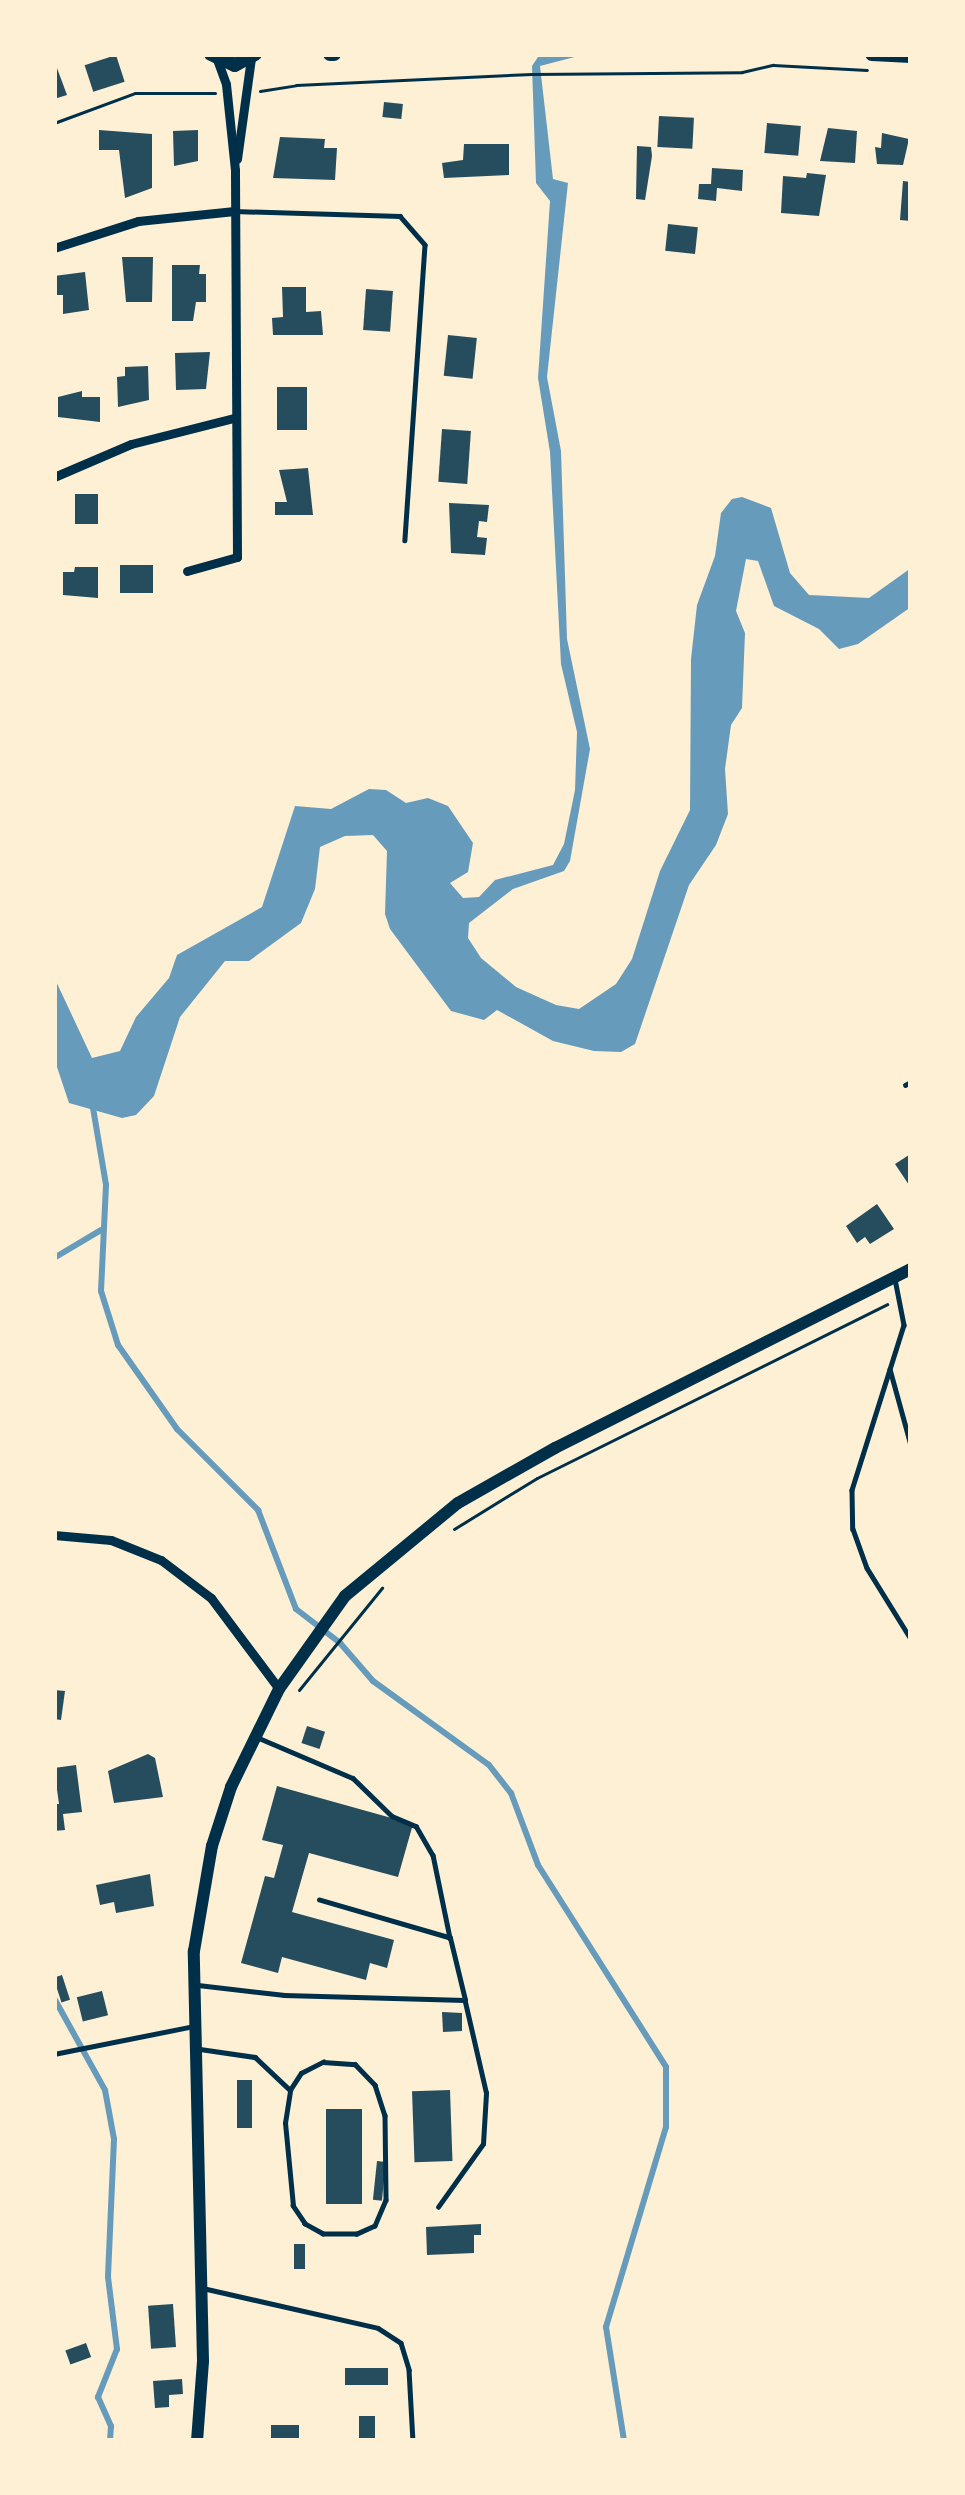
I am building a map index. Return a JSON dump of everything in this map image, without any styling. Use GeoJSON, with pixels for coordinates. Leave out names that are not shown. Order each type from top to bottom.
{"type":"FeatureCollection","features":[{"type":"Feature","properties":{"kind":"main road"},"geometry":{"type":"LineString","coordinates":[[872,54],[911,56]]}},
{"type":"Feature","properties":{"kind":"main road"},"geometry":{"type":"LineString","coordinates":[[214,57],[235,65],[255,55]]}},
{"type":"Feature","properties":{"kind":"street"},"geometry":{"type":"LineString","coordinates":[[187,571],[237,557],[235,170],[244,92],[255,55]]}},
{"type":"Feature","properties":{"kind":"street"},"geometry":{"type":"LineString","coordinates":[[214,57],[227,92],[235,170]]}},
{"type":"Feature","properties":{"kind":"street"},"geometry":{"type":"LineString","coordinates":[[54,248],[137,221],[234,211]]}},
{"type":"Feature","properties":{"kind":"street"},"geometry":{"type":"LineString","coordinates":[[54,477],[131,444],[235,418]]}},
{"type":"Feature","properties":{"kind":"street"},"geometry":{"type":"LineString","coordinates":[[197,2441],[201,2288],[193,1984],[199,1908],[212,1846],[254,1736],[279,1689],[345,1596],[458,1503],[555,1448],[911,1269]]}},
{"type":"Feature","properties":{"kind":"street"},"geometry":{"type":"LineString","coordinates":[[54,1535],[111,1540],[161,1560],[211,1598],[279,1689]]}},
{"type":"Feature","properties":{"kind":"lane"},"geometry":{"type":"LineString","coordinates":[[234,211],[400,216],[425,245],[405,540]]}},
{"type":"Feature","properties":{"kind":"lane"},"geometry":{"type":"LineString","coordinates":[[895,1277],[904,1325],[852,1490],[853,1529],[868,1568],[911,1639]]}},
{"type":"Feature","properties":{"kind":"lane"},"geometry":{"type":"LineString","coordinates":[[890,1367],[911,1444]]}},
{"type":"Feature","properties":{"kind":"lane"},"geometry":{"type":"LineString","coordinates":[[254,1736],[353,1778],[392,1816],[416,1826],[433,1855],[486,2093],[483,2144],[438,2207]]}},
{"type":"Feature","properties":{"kind":"lane"},"geometry":{"type":"LineString","coordinates":[[320,1900],[451,1938]]}},
{"type":"Feature","properties":{"kind":"lane"},"geometry":{"type":"LineString","coordinates":[[193,1984],[284,1995],[465,2000]]}},
{"type":"Feature","properties":{"kind":"lane"},"geometry":{"type":"LineString","coordinates":[[54,2054],[194,2026]]}},
{"type":"Feature","properties":{"kind":"lane"},"geometry":{"type":"LineString","coordinates":[[195,2049],[255,2057],[290,2090]]}},
{"type":"Feature","properties":{"kind":"lane"},"geometry":{"type":"LineString","coordinates":[[323,2062],[355,2064],[375,2085],[385,2115],[387,2157],[386,2200],[375,2226],[357,2234],[323,2234],[304,2224],[293,2206],[285,2123],[290,2090],[301,2073],[323,2062]]}},
{"type":"Feature","properties":{"kind":"lane"},"geometry":{"type":"LineString","coordinates":[[201,2288],[378,2328],[401,2343],[409,2370],[413,2441]]}},
{"type":"Feature","properties":{"kind":"path"},"geometry":{"type":"LineString","coordinates":[[244,92],[296,85],[532,74],[742,72],[773,65],[883,71]]}},
{"type":"Feature","properties":{"kind":"path"},"geometry":{"type":"LineString","coordinates":[[54,123],[135,93],[227,92]]}},
{"type":"Feature","properties":{"kind":"path"},"geometry":{"type":"LineString","coordinates":[[443,1535],[537,1478],[882,1308]]}},
{"type":"Feature","properties":{"kind":"path"},"geometry":{"type":"LineString","coordinates":[[279,1689],[303,1690],[346,1626],[382,1587]]}},
{"type":"Feature","properties":{"kind":"water"},"geometry":{"type":"Polygon","coordinates":[[[540,54],[586,54],[540,66],[553,179],[568,183],[547,377],[561,451],[567,639],[590,749],[570,861],[564,871],[513,889],[469,923],[468,938],[481,958],[516,987],[556,1005],[579,1009],[616,984],[632,959],[660,871],[690,810],[691,659],[697,605],[715,556],[721,513],[732,499],[742,497],[771,508],[790,573],[809,595],[869,598],[911,568],[911,607],[858,644],[839,649],[819,629],[774,606],[758,561],[746,559],[736,611],[745,633],[742,708],[731,725],[725,769],[728,814],[716,845],[689,885],[635,1044],[621,1052],[594,1051],[553,1041],[497,1010],[484,1020],[451,1011],[390,929],[385,914],[387,851],[373,835],[345,836],[320,847],[315,889],[301,923],[249,961],[225,961],[180,1017],[154,1096],[136,1115],[122,1118],[69,1103],[54,1058],[54,977],[92,1058],[120,1051],[136,1017],[169,978],[177,955],[262,907],[295,806],[331,809],[369,789],[386,790],[406,803],[428,798],[448,806],[473,843],[468,872],[450,883],[463,898],[479,897],[495,880],[553,865],[564,844],[575,790],[577,732],[561,664],[550,452],[538,378],[550,201],[536,183],[532,66],[540,54]]]}},
{"type":"Feature","properties":{"kind":"building"},"geometry":{"type":"Polygon","coordinates":[[[116,55],[125,82],[93,92],[85,65],[116,55]]]}},
{"type":"Feature","properties":{"kind":"building"},"geometry":{"type":"Polygon","coordinates":[[[54,60],[67,95],[54,99],[54,60]]]}},
{"type":"Feature","properties":{"kind":"building"},"geometry":{"type":"Polygon","coordinates":[[[384,102],[403,104],[401,119],[382,117],[384,102]]]}},
{"type":"Feature","properties":{"kind":"building"},"geometry":{"type":"Polygon","coordinates":[[[659,116],[694,118],[692,149],[657,147],[659,116]]]}},
{"type":"Feature","properties":{"kind":"building"},"geometry":{"type":"Polygon","coordinates":[[[767,123],[801,126],[798,156],[764,153],[767,123]]]}},
{"type":"Feature","properties":{"kind":"building"},"geometry":{"type":"Polygon","coordinates":[[[828,128],[857,131],[855,163],[820,161],[828,128]]]}},
{"type":"Feature","properties":{"kind":"building"},"geometry":{"type":"Polygon","coordinates":[[[99,130],[152,134],[152,188],[125,198],[119,150],[99,150],[99,130]]]}},
{"type":"Feature","properties":{"kind":"building"},"geometry":{"type":"Polygon","coordinates":[[[198,130],[198,161],[174,166],[173,131],[198,130]]]}},
{"type":"Feature","properties":{"kind":"building"},"geometry":{"type":"Polygon","coordinates":[[[882,133],[909,139],[903,165],[877,164],[875,147],[881,148],[882,133]]]}},
{"type":"Feature","properties":{"kind":"building"},"geometry":{"type":"Polygon","coordinates":[[[280,137],[325,139],[324,148],[337,148],[335,180],[273,178],[280,137]]]}},
{"type":"Feature","properties":{"kind":"building"},"geometry":{"type":"Polygon","coordinates":[[[464,144],[509,144],[509,175],[444,178],[442,163],[463,160],[464,144]]]}},
{"type":"Feature","properties":{"kind":"building"},"geometry":{"type":"Polygon","coordinates":[[[637,146],[651,147],[645,200],[636,199],[637,146]]]}},
{"type":"Feature","properties":{"kind":"building"},"geometry":{"type":"Polygon","coordinates":[[[712,168],[743,170],[742,191],[717,188],[716,201],[698,199],[699,184],[711,184],[712,168]]]}},
{"type":"Feature","properties":{"kind":"building"},"geometry":{"type":"Polygon","coordinates":[[[807,173],[826,175],[819,216],[781,213],[783,176],[806,178],[807,173]]]}},
{"type":"Feature","properties":{"kind":"building"},"geometry":{"type":"Polygon","coordinates":[[[903,181],[911,182],[911,221],[900,220],[903,181]]]}},
{"type":"Feature","properties":{"kind":"building"},"geometry":{"type":"Polygon","coordinates":[[[668,224],[698,227],[695,254],[665,251],[668,224]]]}},
{"type":"Feature","properties":{"kind":"building"},"geometry":{"type":"Polygon","coordinates":[[[122,257],[153,257],[152,302],[126,302],[122,257]]]}},
{"type":"Feature","properties":{"kind":"building"},"geometry":{"type":"Polygon","coordinates":[[[172,265],[200,265],[199,274],[206,274],[206,302],[196,302],[193,321],[172,321],[172,265]]]}},
{"type":"Feature","properties":{"kind":"building"},"geometry":{"type":"Polygon","coordinates":[[[85,272],[89,310],[63,314],[63,295],[54,295],[54,276],[85,272]]]}},
{"type":"Feature","properties":{"kind":"building"},"geometry":{"type":"Polygon","coordinates":[[[282,287],[306,287],[306,312],[321,311],[323,335],[273,335],[272,318],[283,317],[282,287]]]}},
{"type":"Feature","properties":{"kind":"building"},"geometry":{"type":"Polygon","coordinates":[[[366,289],[393,291],[390,332],[363,330],[366,289]]]}},
{"type":"Feature","properties":{"kind":"building"},"geometry":{"type":"Polygon","coordinates":[[[448,335],[477,338],[473,379],[444,376],[448,335]]]}},
{"type":"Feature","properties":{"kind":"building"},"geometry":{"type":"Polygon","coordinates":[[[210,352],[206,389],[176,390],[175,353],[210,352]]]}},
{"type":"Feature","properties":{"kind":"building"},"geometry":{"type":"Polygon","coordinates":[[[148,366],[149,400],[118,407],[117,377],[125,376],[125,367],[148,366]]]}},
{"type":"Feature","properties":{"kind":"building"},"geometry":{"type":"Polygon","coordinates":[[[277,387],[307,387],[307,430],[277,430],[277,387]]]}},
{"type":"Feature","properties":{"kind":"building"},"geometry":{"type":"Polygon","coordinates":[[[82,391],[82,397],[100,397],[100,422],[58,417],[58,397],[82,391]]]}},
{"type":"Feature","properties":{"kind":"building"},"geometry":{"type":"Polygon","coordinates":[[[442,429],[471,431],[467,484],[438,482],[442,429]]]}},
{"type":"Feature","properties":{"kind":"building"},"geometry":{"type":"Polygon","coordinates":[[[308,468],[313,515],[275,515],[275,502],[287,502],[279,470],[308,468]]]}},
{"type":"Feature","properties":{"kind":"building"},"geometry":{"type":"Polygon","coordinates":[[[75,494],[98,494],[98,524],[75,524],[75,494]]]}},
{"type":"Feature","properties":{"kind":"building"},"geometry":{"type":"Polygon","coordinates":[[[449,503],[489,505],[487,522],[479,521],[477,537],[487,538],[485,555],[451,553],[449,503]]]}},
{"type":"Feature","properties":{"kind":"building"},"geometry":{"type":"Polygon","coordinates":[[[120,565],[153,565],[153,593],[120,593],[120,565]]]}},
{"type":"Feature","properties":{"kind":"building"},"geometry":{"type":"Polygon","coordinates":[[[75,567],[98,567],[98,598],[63,595],[63,572],[74,572],[75,567]]]}},
{"type":"Feature","properties":{"kind":"building"},"geometry":{"type":"Polygon","coordinates":[[[909,1155],[908,1168],[911,1188],[895,1164],[909,1155]]]}},
{"type":"Feature","properties":{"kind":"building"},"geometry":{"type":"Polygon","coordinates":[[[877,1204],[894,1229],[870,1244],[865,1237],[857,1243],[846,1226],[877,1204]]]}},
{"type":"Feature","properties":{"kind":"building"},"geometry":{"type":"Polygon","coordinates":[[[54,1690],[65,1691],[61,1720],[54,1719],[54,1690]]]}},
{"type":"Feature","properties":{"kind":"building"},"geometry":{"type":"Polygon","coordinates":[[[307,1726],[325,1732],[320,1749],[301,1743],[307,1726]]]}},
{"type":"Feature","properties":{"kind":"building"},"geometry":{"type":"Polygon","coordinates":[[[148,1754],[155,1758],[163,1797],[114,1803],[108,1771],[148,1754]]]}},
{"type":"Feature","properties":{"kind":"building"},"geometry":{"type":"Polygon","coordinates":[[[76,1765],[82,1812],[63,1814],[65,1830],[54,1831],[54,1804],[59,1804],[54,1768],[76,1765]]]}},
{"type":"Feature","properties":{"kind":"building"},"geometry":{"type":"Polygon","coordinates":[[[277,1786],[413,1824],[398,1877],[309,1853],[292,1912],[394,1940],[387,1968],[370,1963],[366,1980],[282,1957],[278,1973],[241,1963],[265,1876],[274,1878],[283,1845],[262,1840],[277,1786]]]}},
{"type":"Feature","properties":{"kind":"building"},"geometry":{"type":"Polygon","coordinates":[[[150,1874],[154,1906],[116,1913],[114,1902],[100,1905],[96,1885],[150,1874]]]}},
{"type":"Feature","properties":{"kind":"building"},"geometry":{"type":"Polygon","coordinates":[[[62,1975],[70,2000],[61,2003],[54,1978],[62,1975]]]}},
{"type":"Feature","properties":{"kind":"building"},"geometry":{"type":"Polygon","coordinates":[[[102,1991],[108,2015],[83,2022],[77,1997],[102,1991]]]}},
{"type":"Feature","properties":{"kind":"building"},"geometry":{"type":"Polygon","coordinates":[[[442,2012],[462,2013],[462,2031],[443,2032],[442,2012]]]}},
{"type":"Feature","properties":{"kind":"building"},"geometry":{"type":"Polygon","coordinates":[[[237,2080],[252,2080],[252,2128],[237,2128],[237,2080]]]}},
{"type":"Feature","properties":{"kind":"building"},"geometry":{"type":"Polygon","coordinates":[[[450,2090],[452,2161],[415,2162],[412,2091],[450,2090]]]}},
{"type":"Feature","properties":{"kind":"building"},"geometry":{"type":"Polygon","coordinates":[[[326,2109],[362,2109],[362,2204],[326,2204],[326,2109]]]}},
{"type":"Feature","properties":{"kind":"building"},"geometry":{"type":"Polygon","coordinates":[[[377,2161],[386,2162],[382,2201],[373,2200],[377,2161]]]}},
{"type":"Feature","properties":{"kind":"building"},"geometry":{"type":"Polygon","coordinates":[[[481,2224],[481,2235],[474,2235],[474,2253],[427,2255],[426,2227],[481,2224]]]}},
{"type":"Feature","properties":{"kind":"building"},"geometry":{"type":"Polygon","coordinates":[[[294,2244],[305,2244],[305,2269],[294,2269],[294,2244]]]}},
{"type":"Feature","properties":{"kind":"building"},"geometry":{"type":"Polygon","coordinates":[[[173,2304],[176,2347],[151,2349],[148,2306],[173,2304]]]}},
{"type":"Feature","properties":{"kind":"building"},"geometry":{"type":"Polygon","coordinates":[[[86,2343],[91,2357],[70,2365],[65,2351],[86,2343]]]}},
{"type":"Feature","properties":{"kind":"building"},"geometry":{"type":"Polygon","coordinates":[[[345,2368],[388,2368],[388,2385],[345,2385],[345,2368]]]}},
{"type":"Feature","properties":{"kind":"building"},"geometry":{"type":"Polygon","coordinates":[[[182,2379],[183,2394],[169,2395],[169,2407],[155,2408],[153,2381],[182,2379]]]}},
{"type":"Feature","properties":{"kind":"building"},"geometry":{"type":"Polygon","coordinates":[[[359,2416],[375,2416],[375,2441],[359,2441],[359,2416]]]}},
{"type":"Feature","properties":{"kind":"building"},"geometry":{"type":"Polygon","coordinates":[[[271,2425],[299,2425],[299,2441],[271,2441],[271,2425]]]}},
{"type":"Feature","properties":{"kind":"waterway"},"geometry":{"type":"LineString","coordinates":[[92,1102],[106,1185],[101,1291],[118,1345],[177,1429],[258,1510],[296,1609],[340,1643],[373,1681],[489,1765],[511,1793],[538,1865],[666,2067],[666,2127],[606,2327],[624,2441]]}},
{"type":"Feature","properties":{"kind":"waterway"},"geometry":{"type":"LineString","coordinates":[[54,1258],[101,1230]]}},
{"type":"Feature","properties":{"kind":"waterway"},"geometry":{"type":"LineString","coordinates":[[54,1998],[105,2090],[114,2139],[108,2277],[117,2349],[98,2397],[111,2426],[110,2441]]}}]}
